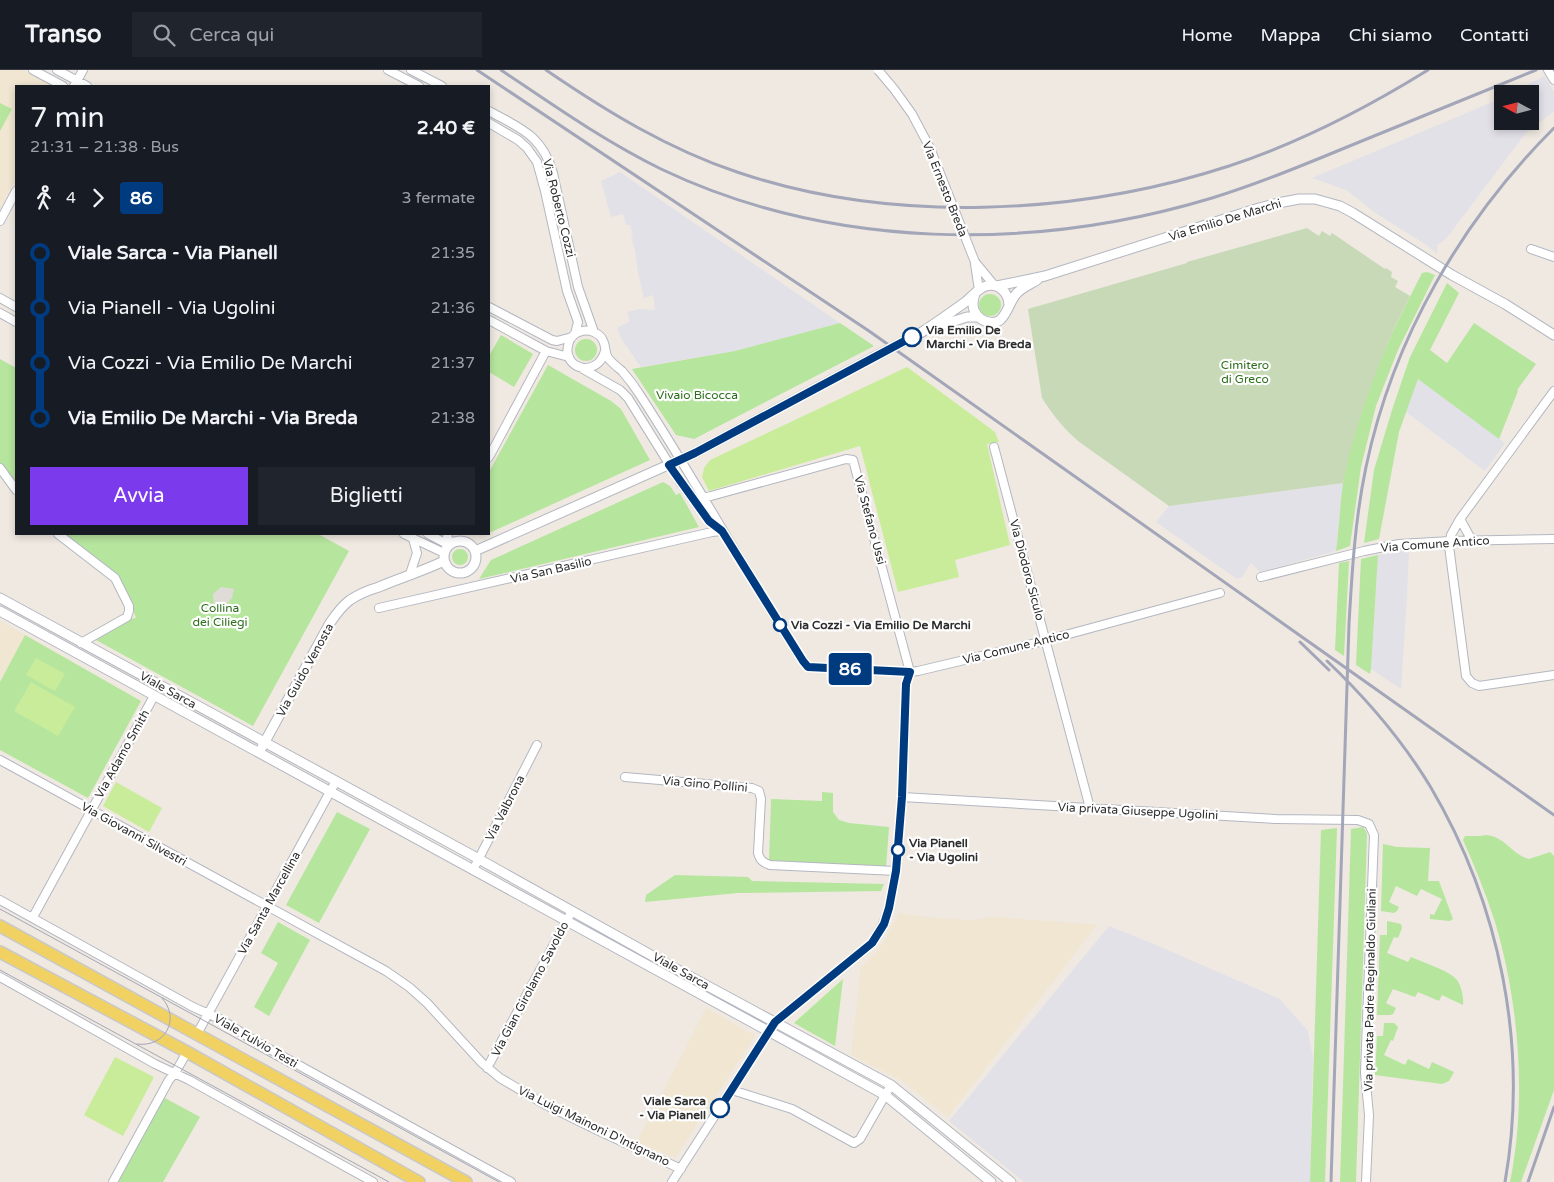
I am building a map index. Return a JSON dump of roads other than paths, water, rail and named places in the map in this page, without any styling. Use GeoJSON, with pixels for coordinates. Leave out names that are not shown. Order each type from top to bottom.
{"type":"FeatureCollection","features":[{"type":"Feature","properties":{"kind":"main road","name":"Viale Fulvio Testi"},"geometry":{"type":"LineString","coordinates":[[0,926],[466,1182]]}},
{"type":"Feature","properties":{"kind":"main road"},"geometry":{"type":"LineString","coordinates":[[0,952],[186,1052],[419,1182]]}},
{"type":"Feature","properties":{"kind":"main road"},"geometry":{"type":"LineString","coordinates":[[186,1052],[197,1034]]}},
{"type":"Feature","properties":{"kind":"street"},"geometry":{"type":"LineString","coordinates":[[34,70],[61,85]]}},
{"type":"Feature","properties":{"kind":"street"},"geometry":{"type":"LineString","coordinates":[[57,70],[76,84],[83,70]]}},
{"type":"Feature","properties":{"kind":"street"},"geometry":{"type":"LineString","coordinates":[[388,70],[417,85]]}},
{"type":"Feature","properties":{"kind":"street"},"geometry":{"type":"LineString","coordinates":[[411,70],[440,85]]}},
{"type":"Feature","properties":{"kind":"street","name":"Via Ernesto Breda"},"geometry":{"type":"LineString","coordinates":[[878,70],[912,114],[930,148],[980,274],[977,292]]}},
{"type":"Feature","properties":{"kind":"street"},"geometry":{"type":"LineString","coordinates":[[1548,70],[1554,80]]}},
{"type":"Feature","properties":{"kind":"street","name":"Via Roberto Cozzi"},"geometry":{"type":"LineString","coordinates":[[490,112],[518,126],[538,142],[553,173],[579,291],[594,332],[603,340],[608,357],[630,380],[681,459],[722,531],[808,667]]}},
{"type":"Feature","properties":{"kind":"street","name":"Via Roberto Cozzi"},"geometry":{"type":"LineString","coordinates":[[490,124],[518,140],[527,148],[537,162],[567,291],[578,322],[574,336],[567,348],[569,357],[579,367],[620,390],[631,402],[669,465],[696,504],[709,521],[722,531]]}},
{"type":"Feature","properties":{"kind":"street"},"geometry":{"type":"LineString","coordinates":[[0,221],[15,193]]}},
{"type":"Feature","properties":{"kind":"street","name":"Via Emilio De Marchi"},"geometry":{"type":"LineString","coordinates":[[925,331],[986,286],[995,286],[1045,276],[1259,208],[1299,200],[1316,199],[1340,206],[1353,213],[1452,275],[1505,304],[1554,335]]}},
{"type":"Feature","properties":{"kind":"street"},"geometry":{"type":"LineString","coordinates":[[1531,249],[1554,257]]}},
{"type":"Feature","properties":{"kind":"street"},"geometry":{"type":"LineString","coordinates":[[980,274],[1007,294],[1009,306]]}},
{"type":"Feature","properties":{"kind":"street","name":"Via Emilio De Marchi"},"geometry":{"type":"LineString","coordinates":[[669,465],[925,331],[967,317],[978,317],[986,321],[995,322],[1005,316],[1013,297],[1020,290],[1045,276]]}},
{"type":"Feature","properties":{"kind":"street"},"geometry":{"type":"LineString","coordinates":[[977,292],[973,304],[974,311],[978,317]]}},
{"type":"Feature","properties":{"kind":"street"},"geometry":{"type":"LineString","coordinates":[[0,298],[15,306]]}},
{"type":"Feature","properties":{"kind":"street"},"geometry":{"type":"LineString","coordinates":[[492,309],[552,340],[557,341],[584,331],[594,332]]}},
{"type":"Feature","properties":{"kind":"street"},"geometry":{"type":"LineString","coordinates":[[0,313],[15,321]]}},
{"type":"Feature","properties":{"kind":"street"},"geometry":{"type":"LineString","coordinates":[[490,323],[546,351],[569,357]]}},
{"type":"Feature","properties":{"kind":"street"},"geometry":{"type":"LineString","coordinates":[[490,455],[546,351]]}},
{"type":"Feature","properties":{"kind":"street"},"geometry":{"type":"LineString","coordinates":[[579,367],[588,368],[597,365],[603,358],[605,351]]}},
{"type":"Feature","properties":{"kind":"street"},"geometry":{"type":"LineString","coordinates":[[620,390],[630,380]]}},
{"type":"Feature","properties":{"kind":"street"},"geometry":{"type":"LineString","coordinates":[[1554,391],[1460,519],[1452,535],[1449,552],[1466,676],[1472,683],[1479,686],[1554,675]]}},
{"type":"Feature","properties":{"kind":"street","name":"Via Diodoro Siculo"},"geometry":{"type":"LineString","coordinates":[[994,447],[1090,808]]}},
{"type":"Feature","properties":{"kind":"street","name":"Via Stefano Ussi"},"geometry":{"type":"LineString","coordinates":[[703,498],[846,459],[853,460],[910,672]]}},
{"type":"Feature","properties":{"kind":"street"},"geometry":{"type":"LineString","coordinates":[[475,551],[669,465]]}},
{"type":"Feature","properties":{"kind":"street"},"geometry":{"type":"LineString","coordinates":[[0,468],[15,489]]}},
{"type":"Feature","properties":{"kind":"street"},"geometry":{"type":"LineString","coordinates":[[696,504],[703,498]]}},
{"type":"Feature","properties":{"kind":"street"},"geometry":{"type":"LineString","coordinates":[[1460,519],[1468,534],[1475,541]]}},
{"type":"Feature","properties":{"kind":"street","name":"Via San Basilio"},"geometry":{"type":"LineString","coordinates":[[379,608],[722,531]]}},
{"type":"Feature","properties":{"kind":"street"},"geometry":{"type":"LineString","coordinates":[[59,535],[114,577],[129,606],[130,611],[127,617],[81,643]]}},
{"type":"Feature","properties":{"kind":"street"},"geometry":{"type":"LineString","coordinates":[[406,535],[444,557]]}},
{"type":"Feature","properties":{"kind":"street"},"geometry":{"type":"LineString","coordinates":[[430,535],[450,544]]}},
{"type":"Feature","properties":{"kind":"street"},"geometry":{"type":"LineString","coordinates":[[448,535],[450,544]]}},
{"type":"Feature","properties":{"kind":"street"},"geometry":{"type":"LineString","coordinates":[[410,574],[417,553],[413,539]]}},
{"type":"Feature","properties":{"kind":"street"},"geometry":{"type":"LineString","coordinates":[[458,540],[470,544],[475,551],[474,564],[470,569],[463,572],[452,571],[446,565],[444,557],[450,544],[458,540]]}},
{"type":"Feature","properties":{"kind":"street","name":"Via Comune Antico"},"geometry":{"type":"LineString","coordinates":[[1260,577],[1383,546],[1450,541],[1554,540]]}},
{"type":"Feature","properties":{"kind":"street","name":"Via Guido Venosta"},"geometry":{"type":"LineString","coordinates":[[258,753],[330,623],[342,607],[358,595],[432,567],[444,557]]}},
{"type":"Feature","properties":{"kind":"street","name":"Via Comune Antico"},"geometry":{"type":"LineString","coordinates":[[808,667],[910,672],[1046,641],[1220,592]]}},
{"type":"Feature","properties":{"kind":"street","name":"Viale Sarca"},"geometry":{"type":"LineString","coordinates":[[0,598],[891,1085],[1011,1182]]}},
{"type":"Feature","properties":{"kind":"street","name":"Viale Sarca"},"geometry":{"type":"LineString","coordinates":[[0,611],[885,1095],[991,1182]]}},
{"type":"Feature","properties":{"kind":"street"},"geometry":{"type":"LineString","coordinates":[[672,1182],[775,1022],[872,943],[884,924],[896,871],[902,797],[906,684],[910,672]]}},
{"type":"Feature","properties":{"kind":"street","name":"Via Adamo Smith"},"geometry":{"type":"LineString","coordinates":[[32,918],[154,696]]}},
{"type":"Feature","properties":{"kind":"street","name":"Via Valbrona"},"geometry":{"type":"LineString","coordinates":[[473,870],[537,745]]}},
{"type":"Feature","properties":{"kind":"street","name":"Via Giovanni Silvestri"},"geometry":{"type":"LineString","coordinates":[[0,760],[268,907]]}},
{"type":"Feature","properties":{"kind":"street","name":"Via Gino Pollini"},"geometry":{"type":"LineString","coordinates":[[625,777],[752,788],[759,792],[761,799],[758,853],[760,860],[765,863],[896,871]]}},
{"type":"Feature","properties":{"kind":"street"},"geometry":{"type":"LineString","coordinates":[[330,793],[336,781]]}},
{"type":"Feature","properties":{"kind":"street","name":"Via Santa Marcellina"},"geometry":{"type":"LineString","coordinates":[[197,1034],[330,793]]}},
{"type":"Feature","properties":{"kind":"street","name":"Via privata Giuseppe Ugolini"},"geometry":{"type":"LineString","coordinates":[[902,797],[1276,819],[1358,820],[1369,824],[1371,827]]}},
{"type":"Feature","properties":{"kind":"street","name":"Via privata Padre Reginaldo Giuliani"},"geometry":{"type":"LineString","coordinates":[[1366,1182],[1368,1115],[1366,1073],[1374,835],[1371,827]]}},
{"type":"Feature","properties":{"kind":"street","name":"Viale Fulvio Testi"},"geometry":{"type":"LineString","coordinates":[[0,900],[194,1007],[222,1020],[254,1040],[512,1182]]}},
{"type":"Feature","properties":{"kind":"street","name":"Via Luigi Mainoni D'Intignano"},"geometry":{"type":"LineString","coordinates":[[268,907],[378,967],[409,987],[487,1068],[515,1088],[544,1104],[681,1169]]}},
{"type":"Feature","properties":{"kind":"street","name":"Via Gian Girolamo Savoldo"},"geometry":{"type":"LineString","coordinates":[[487,1068],[572,911]]}},
{"type":"Feature","properties":{"kind":"street"},"geometry":{"type":"LineString","coordinates":[[0,977],[69,1017],[373,1182]]}},
{"type":"Feature","properties":{"kind":"street"},"geometry":{"type":"LineString","coordinates":[[113,1182],[186,1052]]}},
{"type":"Feature","properties":{"kind":"street"},"geometry":{"type":"LineString","coordinates":[[732,1090],[792,1109],[854,1143],[860,1139],[891,1085]]}},
{"type":"Feature","properties":{"kind":"tram line"},"geometry":{"type":"LineString","coordinates":[[0,909],[499,1182]]}},
{"type":"Feature","properties":{"kind":"tram line"},"geometry":{"type":"LineString","coordinates":[[0,970],[389,1182]]}},
{"type":"Feature","properties":{"kind":"tram line"},"geometry":{"type":"LineString","coordinates":[[137,1044],[147,1044],[155,1041],[162,1037],[167,1030],[170,1023],[170,1015],[168,1006],[162,998]]}},
{"type":"Feature","properties":{"kind":"railway"},"geometry":{"type":"LineString","coordinates":[[477,70],[869,331],[1554,815]]}},
{"type":"Feature","properties":{"kind":"railway"},"geometry":{"type":"LineString","coordinates":[[501,70],[619,147],[661,169],[726,196],[794,215],[863,228],[933,234],[1004,234],[1074,228],[1144,216],[1212,198],[1300,166],[1536,70]]}},
{"type":"Feature","properties":{"kind":"railway"},"geometry":{"type":"LineString","coordinates":[[546,70],[638,128],[686,152],[737,172],[796,189],[857,200],[920,206],[983,207],[1046,204],[1109,195],[1170,183],[1229,166],[1281,147],[1331,124],[1428,70]]}},
{"type":"Feature","properties":{"kind":"railway"},"geometry":{"type":"LineString","coordinates":[[1331,1182],[1349,624],[1357,526],[1366,467],[1378,419],[1394,373],[1413,327],[1436,284],[1461,242],[1490,202],[1554,128]]}},
{"type":"Feature","properties":{"kind":"railway"},"geometry":{"type":"LineString","coordinates":[[1300,642],[1329,670]]}},
{"type":"Feature","properties":{"kind":"railway"},"geometry":{"type":"LineString","coordinates":[[1327,661],[1383,720],[1408,752],[1430,786],[1454,831],[1475,879],[1491,927],[1503,977],[1510,1028],[1513,1079],[1512,1131],[1505,1182]]}},
{"type":"Feature","properties":{"kind":"railway"},"geometry":{"type":"LineString","coordinates":[[1528,1182],[1554,1107]]}},
{"type":"Feature","properties":{"kind":"place","name":"Via Emilio De Marchi - Via Breda"},"geometry":{"type":"Point","coordinates":[912,337]}},
{"type":"Feature","properties":{"kind":"place","name":"Via Cozzi - Via Emilio De Marchi"},"geometry":{"type":"Point","coordinates":[780,625]}},
{"type":"Feature","properties":{"kind":"place","name":"Via Pianell - Via Ugolini"},"geometry":{"type":"Point","coordinates":[898,850]}},
{"type":"Feature","properties":{"kind":"place","name":"Viale Sarca - Via Pianell"},"geometry":{"type":"Point","coordinates":[720,1108]}},
{"type":"Feature","properties":{"kind":"park label","name":"Cimitero di Greco"},"geometry":{"type":"Point","coordinates":[1245,372]}},
{"type":"Feature","properties":{"kind":"park label","name":"Vivaio Bicocca"},"geometry":{"type":"Point","coordinates":[697,395]}},
{"type":"Feature","properties":{"kind":"park label","name":"Collina dei Ciliegi"},"geometry":{"type":"Point","coordinates":[220,615]}}]}
